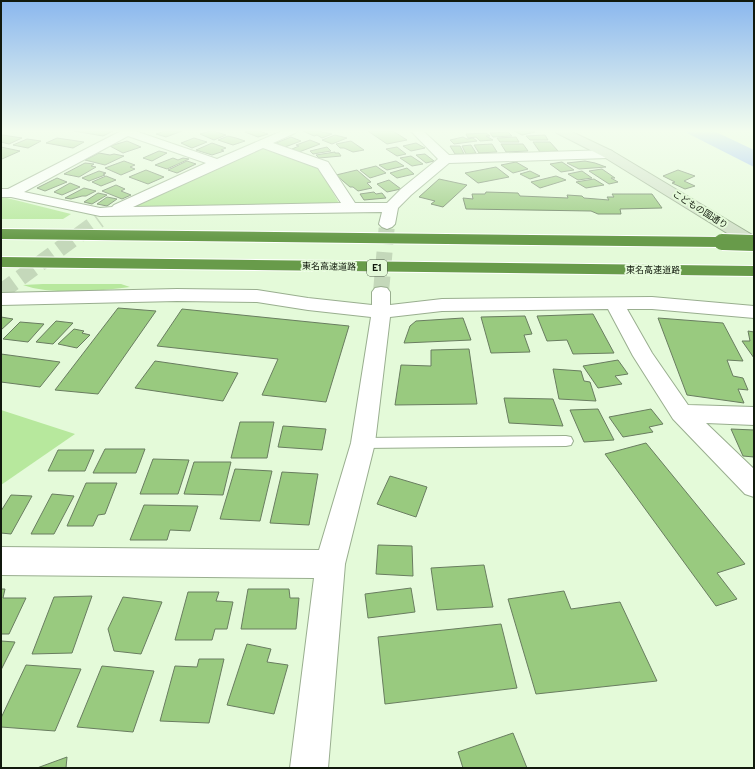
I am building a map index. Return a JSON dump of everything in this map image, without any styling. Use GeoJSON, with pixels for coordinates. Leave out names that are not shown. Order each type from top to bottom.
{"type":"FeatureCollection","features":[{"type":"Feature","properties":{"kind":"highway"},"geometry":{"type":"LineString","coordinates":[[1,234],[754,243]]}},
{"type":"Feature","properties":{"kind":"highway","name":"東名高速道路"},"geometry":{"type":"LineString","coordinates":[[1,262],[754,271]]}},
{"type":"Feature","properties":{"kind":"main road","name":"こどもの国通り"},"geometry":{"type":"LineString","coordinates":[[629,167],[754,243]]}},
{"type":"Feature","properties":{"kind":"street"},"geometry":{"type":"LineString","coordinates":[[6,193],[57,167]]}},
{"type":"Feature","properties":{"kind":"street"},"geometry":{"type":"LineString","coordinates":[[105,216],[209,167]]}},
{"type":"Feature","properties":{"kind":"street"},"geometry":{"type":"LineString","coordinates":[[324,167],[351,208]]}},
{"type":"Feature","properties":{"kind":"street"},"geometry":{"type":"LineString","coordinates":[[386,224],[391,207],[406,192],[436,167]]}},
{"type":"Feature","properties":{"kind":"street"},"geometry":{"type":"LineString","coordinates":[[6,193],[100,212],[105,216],[391,207]]}},
{"type":"Feature","properties":{"kind":"street"},"geometry":{"type":"LineString","coordinates":[[1,299],[177,295],[257,296],[308,304],[381,302],[442,305],[652,303],[754,312]]}},
{"type":"Feature","properties":{"kind":"street"},"geometry":{"type":"LineString","coordinates":[[309,768],[330,564],[363,443],[381,302]]}},
{"type":"Feature","properties":{"kind":"street"},"geometry":{"type":"LineString","coordinates":[[614,303],[643,356],[681,412],[754,486]]}},
{"type":"Feature","properties":{"kind":"street"},"geometry":{"type":"LineString","coordinates":[[681,412],[754,416]]}},
{"type":"Feature","properties":{"kind":"street"},"geometry":{"type":"LineString","coordinates":[[1,561],[330,564]]}},
{"type":"Feature","properties":{"kind":"lane"},"geometry":{"type":"LineString","coordinates":[[363,443],[566,441]]}},
{"type":"Feature","properties":{"kind":"green space"},"geometry":{"type":"Polygon","coordinates":[[[218,167],[319,167],[340,205],[129,209],[218,167]]]}},
{"type":"Feature","properties":{"kind":"green space"},"geometry":{"type":"Polygon","coordinates":[[[1,198],[7,198],[71,214],[63,219],[1,219],[1,198]]]}},
{"type":"Feature","properties":{"kind":"green space"},"geometry":{"type":"Polygon","coordinates":[[[121,284],[130,287],[91,291],[61,291],[34,288],[23,285],[121,284]]]}},
{"type":"Feature","properties":{"kind":"green space"},"geometry":{"type":"Polygon","coordinates":[[[1,410],[75,434],[1,485],[1,410]]]}},
{"type":"Feature","properties":{"kind":"building"},"geometry":{"type":"Polygon","coordinates":[[[78,167],[96,167],[79,177],[64,174],[78,167]]]}},
{"type":"Feature","properties":{"kind":"building"},"geometry":{"type":"Polygon","coordinates":[[[130,167],[135,169],[121,175],[105,168],[130,167]]]}},
{"type":"Feature","properties":{"kind":"building"},"geometry":{"type":"Polygon","coordinates":[[[161,167],[172,167],[167,169],[161,167]]]}},
{"type":"Feature","properties":{"kind":"building"},"geometry":{"type":"Polygon","coordinates":[[[175,167],[190,167],[177,173],[168,170],[175,167]]]}},
{"type":"Feature","properties":{"kind":"building"},"geometry":{"type":"Polygon","coordinates":[[[377,167],[386,173],[370,178],[360,170],[377,167]]]}},
{"type":"Feature","properties":{"kind":"building"},"geometry":{"type":"Polygon","coordinates":[[[382,167],[400,167],[387,170],[382,167]]]}},
{"type":"Feature","properties":{"kind":"building"},"geometry":{"type":"Polygon","coordinates":[[[496,167],[509,177],[478,183],[465,173],[496,167]]]}},
{"type":"Feature","properties":{"kind":"building"},"geometry":{"type":"Polygon","coordinates":[[[504,167],[524,167],[528,169],[513,173],[504,167]]]}},
{"type":"Feature","properties":{"kind":"building"},"geometry":{"type":"Polygon","coordinates":[[[554,167],[569,167],[574,170],[561,172],[554,167]]]}},
{"type":"Feature","properties":{"kind":"building"},"geometry":{"type":"Polygon","coordinates":[[[575,167],[606,167],[579,169],[575,167]]]}},
{"type":"Feature","properties":{"kind":"building"},"geometry":{"type":"Polygon","coordinates":[[[407,168],[414,174],[397,178],[390,173],[407,168]]]}},
{"type":"Feature","properties":{"kind":"building"},"geometry":{"type":"Polygon","coordinates":[[[602,169],[615,178],[611,178],[618,182],[609,184],[589,171],[602,169]]]}},
{"type":"Feature","properties":{"kind":"building"},"geometry":{"type":"Polygon","coordinates":[[[146,170],[164,177],[148,184],[129,177],[146,170]]]}},
{"type":"Feature","properties":{"kind":"building"},"geometry":{"type":"Polygon","coordinates":[[[357,170],[371,182],[367,183],[372,188],[358,191],[353,187],[350,187],[336,175],[357,170]]]}},
{"type":"Feature","properties":{"kind":"building"},"geometry":{"type":"Polygon","coordinates":[[[678,170],[695,176],[684,181],[695,186],[685,189],[672,183],[675,182],[663,176],[678,170]]]}},
{"type":"Feature","properties":{"kind":"building"},"geometry":{"type":"Polygon","coordinates":[[[99,171],[106,173],[103,174],[105,175],[89,181],[82,178],[99,171]]]}},
{"type":"Feature","properties":{"kind":"building"},"geometry":{"type":"Polygon","coordinates":[[[530,171],[540,176],[530,179],[520,174],[530,171]]]}},
{"type":"Feature","properties":{"kind":"building"},"geometry":{"type":"Polygon","coordinates":[[[582,171],[592,178],[578,180],[568,174],[582,171]]]}},
{"type":"Feature","properties":{"kind":"building"},"geometry":{"type":"Polygon","coordinates":[[[106,176],[116,180],[101,186],[92,182],[106,176]]]}},
{"type":"Feature","properties":{"kind":"building"},"geometry":{"type":"Polygon","coordinates":[[[556,176],[566,180],[540,188],[531,182],[556,176]]]}},
{"type":"Feature","properties":{"kind":"building"},"geometry":{"type":"Polygon","coordinates":[[[57,178],[67,182],[45,191],[37,188],[57,178]]]}},
{"type":"Feature","properties":{"kind":"building"},"geometry":{"type":"Polygon","coordinates":[[[439,179],[467,185],[443,207],[431,204],[435,201],[419,197],[439,179]]]}},
{"type":"Feature","properties":{"kind":"building"},"geometry":{"type":"Polygon","coordinates":[[[594,179],[604,185],[586,188],[576,182],[594,179]]]}},
{"type":"Feature","properties":{"kind":"building"},"geometry":{"type":"Polygon","coordinates":[[[389,180],[401,189],[387,192],[377,184],[389,180]]]}},
{"type":"Feature","properties":{"kind":"building"},"geometry":{"type":"Polygon","coordinates":[[[70,183],[80,187],[62,195],[54,192],[70,183]]]}},
{"type":"Feature","properties":{"kind":"building"},"geometry":{"type":"Polygon","coordinates":[[[116,185],[125,189],[121,191],[131,195],[122,199],[102,191],[116,185]]]}},
{"type":"Feature","properties":{"kind":"building"},"geometry":{"type":"Polygon","coordinates":[[[84,188],[96,191],[86,196],[71,199],[65,198],[84,188]]]}},
{"type":"Feature","properties":{"kind":"building"},"geometry":{"type":"Polygon","coordinates":[[[374,192],[376,194],[382,193],[386,198],[364,200],[360,194],[374,192]]]}},
{"type":"Feature","properties":{"kind":"building"},"geometry":{"type":"Polygon","coordinates":[[[486,192],[518,193],[520,196],[568,198],[567,195],[609,200],[607,197],[614,197],[612,194],[652,194],[662,208],[620,209],[621,214],[598,214],[591,211],[466,209],[463,198],[473,199],[472,194],[485,194],[486,192]]]}},
{"type":"Feature","properties":{"kind":"building"},"geometry":{"type":"Polygon","coordinates":[[[98,193],[107,195],[92,204],[84,202],[98,193]]]}},
{"type":"Feature","properties":{"kind":"building"},"geometry":{"type":"Polygon","coordinates":[[[107,197],[117,199],[107,206],[97,204],[107,197]]]}},
{"type":"Feature","properties":{"kind":"building"},"geometry":{"type":"Polygon","coordinates":[[[118,308],[156,311],[98,394],[55,390],[118,308]]]}},
{"type":"Feature","properties":{"kind":"building"},"geometry":{"type":"Polygon","coordinates":[[[182,309],[349,326],[326,402],[262,395],[278,359],[157,346],[182,309]]]}},
{"type":"Feature","properties":{"kind":"building"},"geometry":{"type":"Polygon","coordinates":[[[593,314],[614,353],[573,354],[567,340],[547,341],[537,316],[593,314]]]}},
{"type":"Feature","properties":{"kind":"building"},"geometry":{"type":"Polygon","coordinates":[[[525,316],[532,334],[524,335],[530,352],[491,353],[481,317],[525,316]]]}},
{"type":"Feature","properties":{"kind":"building"},"geometry":{"type":"Polygon","coordinates":[[[1,317],[13,319],[1,330],[1,317]]]}},
{"type":"Feature","properties":{"kind":"building"},"geometry":{"type":"Polygon","coordinates":[[[463,318],[471,340],[404,343],[410,326],[416,321],[463,318]]]}},
{"type":"Feature","properties":{"kind":"building"},"geometry":{"type":"Polygon","coordinates":[[[658,318],[723,323],[743,361],[727,360],[733,376],[743,378],[748,390],[738,389],[744,403],[687,395],[658,318]]]}},
{"type":"Feature","properties":{"kind":"building"},"geometry":{"type":"Polygon","coordinates":[[[56,321],[73,323],[53,344],[36,342],[56,321]]]}},
{"type":"Feature","properties":{"kind":"building"},"geometry":{"type":"Polygon","coordinates":[[[20,322],[44,324],[28,342],[3,339],[20,322]]]}},
{"type":"Feature","properties":{"kind":"building"},"geometry":{"type":"Polygon","coordinates":[[[74,329],[84,331],[82,333],[90,335],[77,348],[58,344],[74,329]]]}},
{"type":"Feature","properties":{"kind":"building"},"geometry":{"type":"Polygon","coordinates":[[[748,331],[754,332],[754,358],[742,341],[750,341],[748,331]]]}},
{"type":"Feature","properties":{"kind":"building"},"geometry":{"type":"Polygon","coordinates":[[[469,349],[477,404],[395,405],[401,365],[431,366],[431,350],[469,349]]]}},
{"type":"Feature","properties":{"kind":"building"},"geometry":{"type":"Polygon","coordinates":[[[1,354],[60,362],[40,387],[1,382],[1,354]]]}},
{"type":"Feature","properties":{"kind":"building"},"geometry":{"type":"Polygon","coordinates":[[[618,360],[628,374],[615,376],[622,384],[598,388],[583,366],[618,360]]]}},
{"type":"Feature","properties":{"kind":"building"},"geometry":{"type":"Polygon","coordinates":[[[155,361],[238,373],[223,401],[135,388],[155,361]]]}},
{"type":"Feature","properties":{"kind":"building"},"geometry":{"type":"Polygon","coordinates":[[[553,369],[581,371],[584,381],[590,382],[596,401],[559,399],[553,369]]]}},
{"type":"Feature","properties":{"kind":"building"},"geometry":{"type":"Polygon","coordinates":[[[504,398],[553,399],[563,426],[509,423],[504,398]]]}},
{"type":"Feature","properties":{"kind":"building"},"geometry":{"type":"Polygon","coordinates":[[[598,409],[614,440],[584,442],[570,410],[598,409]]]}},
{"type":"Feature","properties":{"kind":"building"},"geometry":{"type":"Polygon","coordinates":[[[651,409],[663,424],[649,427],[653,432],[623,437],[609,417],[651,409]]]}},
{"type":"Feature","properties":{"kind":"building"},"geometry":{"type":"Polygon","coordinates":[[[240,422],[274,422],[267,458],[231,458],[240,422]]]}},
{"type":"Feature","properties":{"kind":"building"},"geometry":{"type":"Polygon","coordinates":[[[283,426],[326,429],[322,450],[278,447],[283,426]]]}},
{"type":"Feature","properties":{"kind":"building"},"geometry":{"type":"Polygon","coordinates":[[[731,429],[754,430],[754,457],[743,456],[731,429]]]}},
{"type":"Feature","properties":{"kind":"building"},"geometry":{"type":"Polygon","coordinates":[[[646,443],[745,564],[717,573],[737,599],[716,606],[605,454],[646,443]]]}},
{"type":"Feature","properties":{"kind":"building"},"geometry":{"type":"Polygon","coordinates":[[[105,449],[145,449],[136,473],[93,473],[105,449]]]}},
{"type":"Feature","properties":{"kind":"building"},"geometry":{"type":"Polygon","coordinates":[[[58,450],[94,450],[85,471],[48,471],[58,450]]]}},
{"type":"Feature","properties":{"kind":"building"},"geometry":{"type":"Polygon","coordinates":[[[153,459],[189,460],[178,494],[140,494],[153,459]]]}},
{"type":"Feature","properties":{"kind":"building"},"geometry":{"type":"Polygon","coordinates":[[[194,462],[231,462],[223,495],[184,494],[194,462]]]}},
{"type":"Feature","properties":{"kind":"building"},"geometry":{"type":"Polygon","coordinates":[[[235,469],[272,471],[260,521],[220,519],[235,469]]]}},
{"type":"Feature","properties":{"kind":"building"},"geometry":{"type":"Polygon","coordinates":[[[282,472],[318,474],[309,525],[270,523],[282,472]]]}},
{"type":"Feature","properties":{"kind":"building"},"geometry":{"type":"Polygon","coordinates":[[[390,476],[427,487],[416,517],[377,504],[390,476]]]}},
{"type":"Feature","properties":{"kind":"building"},"geometry":{"type":"Polygon","coordinates":[[[86,483],[117,483],[105,514],[98,515],[93,526],[67,526],[86,483]]]}},
{"type":"Feature","properties":{"kind":"building"},"geometry":{"type":"Polygon","coordinates":[[[52,494],[74,496],[54,534],[31,534],[52,494]]]}},
{"type":"Feature","properties":{"kind":"building"},"geometry":{"type":"Polygon","coordinates":[[[11,495],[32,496],[11,534],[1,533],[1,511],[11,495]]]}},
{"type":"Feature","properties":{"kind":"building"},"geometry":{"type":"Polygon","coordinates":[[[144,505],[198,506],[190,531],[170,530],[167,540],[130,540],[144,505]]]}},
{"type":"Feature","properties":{"kind":"building"},"geometry":{"type":"Polygon","coordinates":[[[378,545],[412,546],[413,576],[376,574],[378,545]]]}},
{"type":"Feature","properties":{"kind":"building"},"geometry":{"type":"Polygon","coordinates":[[[484,565],[493,607],[437,610],[431,568],[484,565]]]}},
{"type":"Feature","properties":{"kind":"building"},"geometry":{"type":"Polygon","coordinates":[[[411,588],[415,612],[368,618],[365,594],[411,588]]]}},
{"type":"Feature","properties":{"kind":"building"},"geometry":{"type":"Polygon","coordinates":[[[1,589],[5,589],[3,598],[26,598],[9,634],[1,634],[1,589]]]}},
{"type":"Feature","properties":{"kind":"building"},"geometry":{"type":"Polygon","coordinates":[[[248,589],[289,589],[290,598],[299,598],[296,629],[241,629],[248,589]]]}},
{"type":"Feature","properties":{"kind":"building"},"geometry":{"type":"Polygon","coordinates":[[[564,591],[571,609],[620,602],[657,681],[536,694],[508,599],[564,591]]]}},
{"type":"Feature","properties":{"kind":"building"},"geometry":{"type":"Polygon","coordinates":[[[188,592],[219,592],[216,601],[233,602],[227,629],[215,629],[212,640],[175,640],[188,592]]]}},
{"type":"Feature","properties":{"kind":"building"},"geometry":{"type":"Polygon","coordinates":[[[92,596],[72,653],[32,654],[54,597],[92,596]]]}},
{"type":"Feature","properties":{"kind":"building"},"geometry":{"type":"Polygon","coordinates":[[[123,597],[162,602],[141,654],[114,651],[108,629],[123,597]]]}},
{"type":"Feature","properties":{"kind":"building"},"geometry":{"type":"Polygon","coordinates":[[[501,624],[517,688],[385,704],[378,637],[501,624]]]}},
{"type":"Feature","properties":{"kind":"building"},"geometry":{"type":"Polygon","coordinates":[[[1,641],[15,642],[1,670],[1,641]]]}},
{"type":"Feature","properties":{"kind":"building"},"geometry":{"type":"Polygon","coordinates":[[[247,644],[271,649],[267,662],[288,665],[274,714],[227,705],[247,644]]]}},
{"type":"Feature","properties":{"kind":"building"},"geometry":{"type":"Polygon","coordinates":[[[199,659],[224,659],[209,723],[160,721],[175,666],[197,667],[199,659]]]}},
{"type":"Feature","properties":{"kind":"building"},"geometry":{"type":"Polygon","coordinates":[[[26,665],[81,669],[55,731],[1,727],[1,718],[26,665]]]}},
{"type":"Feature","properties":{"kind":"building"},"geometry":{"type":"Polygon","coordinates":[[[102,666],[154,671],[133,732],[77,727],[102,666]]]}},
{"type":"Feature","properties":{"kind":"building"},"geometry":{"type":"Polygon","coordinates":[[[513,733],[527,768],[463,768],[458,752],[513,733]]]}},
{"type":"Feature","properties":{"kind":"building"},"geometry":{"type":"Polygon","coordinates":[[[67,757],[66,768],[37,768],[67,757]]]}},
{"type":"Feature","properties":{"kind":"tunnel"},"geometry":{"type":"LineString","coordinates":[[1,292],[99,220]]}},
{"type":"Feature","properties":{"kind":"tunnel"},"geometry":{"type":"LineString","coordinates":[[381,292],[387,224]]}}]}
